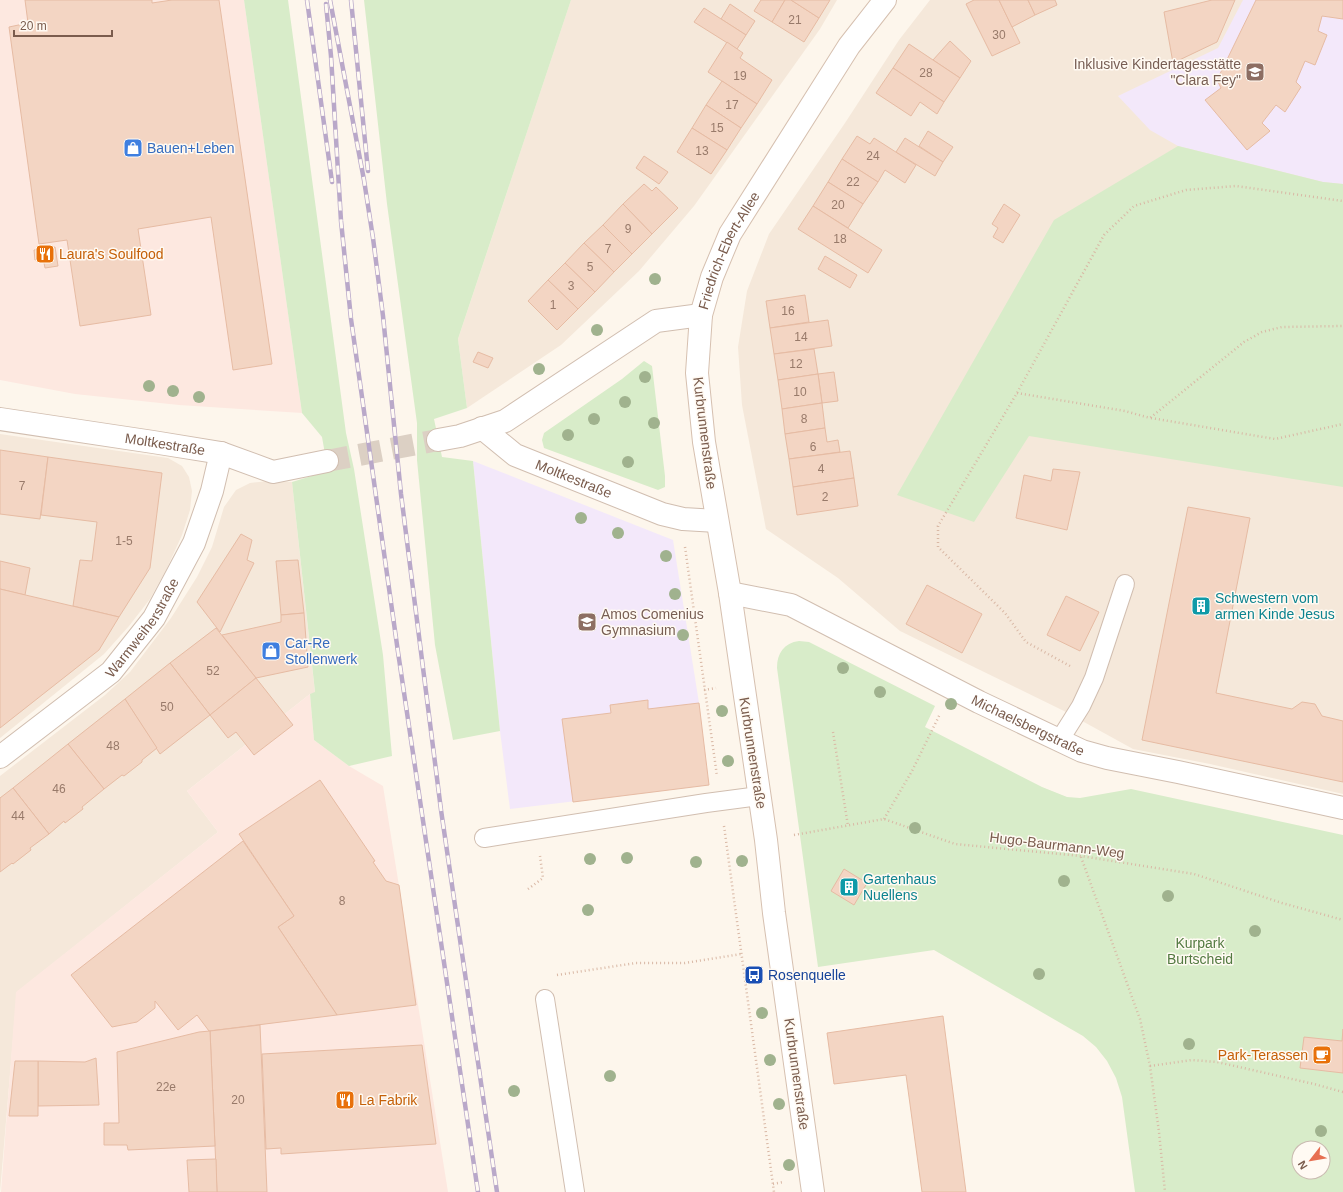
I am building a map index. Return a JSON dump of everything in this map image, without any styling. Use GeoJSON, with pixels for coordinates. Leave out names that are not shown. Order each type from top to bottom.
{"type":"FeatureCollection","features":[{"type":"Feature","properties":{"kind":"street","name":"Friedrich-Ebert-Allee"},"geometry":{"type":"LineString","coordinates":[[482,428],[505,421],[656,321],[702,315],[712,277],[730,234],[849,46],[885,0]]}},
{"type":"Feature","properties":{"kind":"street","name":"Kurbrunnenstraße"},"geometry":{"type":"LineString","coordinates":[[702,315],[697,373],[704,442],[730,593],[766,840],[774,913],[813,1192]]}},
{"type":"Feature","properties":{"kind":"street","name":"Moltkestraße"},"geometry":{"type":"LineString","coordinates":[[0,419],[153,442],[221,454],[273,472],[327,461]]}},
{"type":"Feature","properties":{"kind":"street"},"geometry":{"type":"LineString","coordinates":[[438,440],[460,436],[482,428]]}},
{"type":"Feature","properties":{"kind":"street","name":"Moltkestraße"},"geometry":{"type":"LineString","coordinates":[[482,428],[515,455],[662,514],[683,519],[717,520]]}},
{"type":"Feature","properties":{"kind":"street","name":"Warmweiherstraße"},"geometry":{"type":"LineString","coordinates":[[0,757],[111,672],[154,618],[194,543],[212,491],[221,454]]}},
{"type":"Feature","properties":{"kind":"street","name":"Michaelsbergstraße"},"geometry":{"type":"LineString","coordinates":[[730,593],[791,605],[979,702],[1059,742],[1082,751],[1107,758],[1343,808]]}},
{"type":"Feature","properties":{"kind":"lane"},"geometry":{"type":"LineString","coordinates":[[1059,742],[1082,706],[1094,678],[1125,584]]}},
{"type":"Feature","properties":{"kind":"lane"},"geometry":{"type":"LineString","coordinates":[[484,838],[759,796]]}},
{"type":"Feature","properties":{"kind":"lane"},"geometry":{"type":"LineString","coordinates":[[545,998],[575,1192]]}},
{"type":"Feature","properties":{"kind":"path"},"geometry":{"type":"LineString","coordinates":[[1094,678],[1026,642],[1005,613],[938,547],[938,526],[1017,393],[1104,235],[1134,206],[1186,190],[1236,186],[1343,201]]}},
{"type":"Feature","properties":{"kind":"path"},"geometry":{"type":"LineString","coordinates":[[1150,418],[1244,342],[1262,332],[1282,327],[1343,326]]}},
{"type":"Feature","properties":{"kind":"path"},"geometry":{"type":"LineString","coordinates":[[1017,393],[1125,411],[1150,418],[1275,439],[1343,424]]}},
{"type":"Feature","properties":{"kind":"path"},"geometry":{"type":"LineString","coordinates":[[717,520],[684,542],[774,1192]]}},
{"type":"Feature","properties":{"kind":"path"},"geometry":{"type":"LineString","coordinates":[[833,732],[848,826]]}},
{"type":"Feature","properties":{"kind":"path"},"geometry":{"type":"LineString","coordinates":[[766,840],[884,819],[912,770],[928,737]]}},
{"type":"Feature","properties":{"kind":"path","name":"Hugo-Baurmann-Weg"},"geometry":{"type":"LineString","coordinates":[[884,819],[955,844],[1081,856],[1194,874],[1282,903],[1343,920]]}},
{"type":"Feature","properties":{"kind":"path"},"geometry":{"type":"LineString","coordinates":[[1081,856],[1140,1019],[1150,1066],[1160,1132],[1165,1192]]}},
{"type":"Feature","properties":{"kind":"path"},"geometry":{"type":"LineString","coordinates":[[528,890],[543,878],[541,865]]}},
{"type":"Feature","properties":{"kind":"path"},"geometry":{"type":"LineString","coordinates":[[573,972],[636,963],[685,963],[741,954]]}},
{"type":"Feature","properties":{"kind":"path"},"geometry":{"type":"LineString","coordinates":[[1150,1066],[1192,1060],[1217,1062],[1343,1092]]}},
{"type":"Feature","properties":{"kind":"shaded area","name":"Bauen+Leben"},"geometry":{"type":"Polygon","coordinates":[[[0,0],[244,0],[302,413],[179,405],[75,394],[0,380],[0,0]]]}},
{"type":"Feature","properties":{"kind":"shaded area"},"geometry":{"type":"Polygon","coordinates":[[[571,0],[837,0],[820,29],[694,206],[639,271],[561,345],[467,408],[458,339],[571,0]]]}},
{"type":"Feature","properties":{"kind":"shaded area"},"geometry":{"type":"Polygon","coordinates":[[[930,0],[1343,0],[1343,794],[1210,764],[1133,749],[1064,711],[900,631],[838,578],[766,529],[742,405],[738,347],[747,291],[769,234],[845,123],[899,40],[930,0]]]}},
{"type":"Feature","properties":{"kind":"shaded area","name":"Inklusive Kindertagesstätte \"Clara Fey\""},"geometry":{"type":"Polygon","coordinates":[[[1243,0],[1343,0],[1343,184],[1323,182],[1178,146],[1150,130],[1118,96],[1218,48],[1243,0]]]}},
{"type":"Feature","properties":{"kind":"shaded area"},"geometry":{"type":"Polygon","coordinates":[[[0,434],[168,458],[182,466],[189,477],[192,491],[190,510],[182,535],[167,568],[150,599],[129,626],[104,654],[0,738],[0,434]]]}},
{"type":"Feature","properties":{"kind":"shaded area","name":"Amos Comenius Gymnasium"},"geometry":{"type":"Polygon","coordinates":[[[473,461],[673,540],[699,703],[709,785],[510,809],[500,731],[473,461]]]}},
{"type":"Feature","properties":{"kind":"shaded area"},"geometry":{"type":"Polygon","coordinates":[[[269,481],[292,482],[315,693],[310,694],[187,791],[218,832],[17,992],[0,1192],[0,776],[105,695],[130,672],[171,618],[197,577],[212,547],[224,507],[236,490],[250,483],[269,481]]]}},
{"type":"Feature","properties":{"kind":"shaded area"},"geometry":{"type":"Polygon","coordinates":[[[310,694],[314,740],[349,766],[383,786],[448,1192],[1,1192],[16,992],[218,832],[187,791],[310,694]]]}},
{"type":"Feature","properties":{"kind":"green space"},"geometry":{"type":"Polygon","coordinates":[[[244,0],[288,0],[346,433],[354,469],[383,655],[392,756],[349,766],[314,740],[310,694],[315,692],[292,482],[328,471],[322,437],[302,413],[244,0]]]}},
{"type":"Feature","properties":{"kind":"green space"},"geometry":{"type":"Polygon","coordinates":[[[364,0],[571,0],[458,339],[467,408],[434,419],[442,457],[473,461],[500,731],[453,740],[435,645],[417,460],[417,423],[387,204],[364,0]]]}},
{"type":"Feature","properties":{"kind":"green space"},"geometry":{"type":"Polygon","coordinates":[[[1178,146],[1323,182],[1343,184],[1343,487],[1029,436],[974,522],[897,495],[1054,220],[1178,146]]]}},
{"type":"Feature","properties":{"kind":"green space"},"geometry":{"type":"Polygon","coordinates":[[[644,361],[652,366],[665,487],[658,490],[544,448],[542,440],[544,433],[622,379],[644,361]]]}},
{"type":"Feature","properties":{"kind":"green space","name":"Kurpark Burtscheid"},"geometry":{"type":"Polygon","coordinates":[[[799,641],[809,642],[935,706],[925,727],[1042,787],[1067,797],[1080,798],[1131,789],[1343,835],[1343,1192],[1135,1192],[1122,1097],[1116,1078],[1107,1061],[1096,1047],[1083,1036],[934,950],[818,967],[777,668],[780,653],[785,646],[799,641]]]}},
{"type":"Feature","properties":{"kind":"building","name":"Bauen+Leben"},"geometry":{"type":"Polygon","coordinates":[[[25,0],[152,0],[152,3],[172,0],[219,0],[272,364],[233,370],[211,217],[138,229],[151,315],[80,326],[67,240],[39,244],[9,27],[28,23],[25,0]]]}},
{"type":"Feature","properties":{"kind":"building"},"geometry":{"type":"Polygon","coordinates":[[[761,0],[785,0],[772,22],[754,11],[761,0]]]}},
{"type":"Feature","properties":{"kind":"building"},"geometry":{"type":"Polygon","coordinates":[[[785,0],[791,0],[819,18],[804,42],[772,22],[785,0]]]}},
{"type":"Feature","properties":{"kind":"building"},"geometry":{"type":"Polygon","coordinates":[[[791,0],[830,0],[819,18],[791,0]]]}},
{"type":"Feature","properties":{"kind":"building"},"geometry":{"type":"Polygon","coordinates":[[[974,0],[999,0],[1020,43],[992,56],[966,4],[974,0]]]}},
{"type":"Feature","properties":{"kind":"building"},"geometry":{"type":"Polygon","coordinates":[[[999,0],[1028,0],[1035,15],[1012,27],[999,0]]]}},
{"type":"Feature","properties":{"kind":"building"},"geometry":{"type":"Polygon","coordinates":[[[1028,0],[1055,0],[1057,5],[1035,15],[1028,0]]]}},
{"type":"Feature","properties":{"kind":"building"},"geometry":{"type":"Polygon","coordinates":[[[1212,0],[1235,0],[1217,42],[1173,63],[1164,12],[1212,0]]]}},
{"type":"Feature","properties":{"kind":"building"},"geometry":{"type":"Polygon","coordinates":[[[1256,0],[1343,0],[1343,19],[1322,16],[1318,31],[1327,35],[1315,65],[1305,61],[1296,82],[1301,87],[1285,112],[1276,105],[1262,123],[1270,131],[1247,150],[1205,100],[1221,88],[1217,80],[1256,0]]]}},
{"type":"Feature","properties":{"kind":"building"},"geometry":{"type":"Polygon","coordinates":[[[730,4],[755,21],[746,35],[721,19],[730,4]]]}},
{"type":"Feature","properties":{"kind":"building"},"geometry":{"type":"Polygon","coordinates":[[[704,8],[746,35],[737,49],[694,22],[704,8]]]}},
{"type":"Feature","properties":{"kind":"building"},"geometry":{"type":"Polygon","coordinates":[[[950,41],[971,61],[960,78],[933,60],[950,41]]]}},
{"type":"Feature","properties":{"kind":"building"},"geometry":{"type":"Polygon","coordinates":[[[727,42],[743,53],[740,58],[772,80],[757,104],[708,72],[727,42]]]}},
{"type":"Feature","properties":{"kind":"building"},"geometry":{"type":"Polygon","coordinates":[[[909,44],[960,78],[944,102],[893,68],[909,44]]]}},
{"type":"Feature","properties":{"kind":"building"},"geometry":{"type":"Polygon","coordinates":[[[893,68],[944,102],[937,114],[920,102],[911,116],[876,93],[893,68]]]}},
{"type":"Feature","properties":{"kind":"building"},"geometry":{"type":"Polygon","coordinates":[[[722,81],[757,104],[741,128],[706,105],[722,81]]]}},
{"type":"Feature","properties":{"kind":"building"},"geometry":{"type":"Polygon","coordinates":[[[706,105],[741,128],[727,150],[692,128],[706,105]]]}},
{"type":"Feature","properties":{"kind":"building"},"geometry":{"type":"Polygon","coordinates":[[[692,128],[727,150],[711,174],[677,152],[692,128]]]}},
{"type":"Feature","properties":{"kind":"building"},"geometry":{"type":"Polygon","coordinates":[[[928,131],[953,147],[943,162],[919,146],[928,131]]]}},
{"type":"Feature","properties":{"kind":"building"},"geometry":{"type":"Polygon","coordinates":[[[857,136],[870,144],[874,138],[916,165],[905,183],[885,170],[878,182],[842,159],[857,136]]]}},
{"type":"Feature","properties":{"kind":"building"},"geometry":{"type":"Polygon","coordinates":[[[905,138],[943,162],[935,176],[896,152],[905,138]]]}},
{"type":"Feature","properties":{"kind":"building"},"geometry":{"type":"Polygon","coordinates":[[[644,156],[668,172],[659,184],[636,168],[644,156]]]}},
{"type":"Feature","properties":{"kind":"building"},"geometry":{"type":"Polygon","coordinates":[[[842,159],[878,182],[863,204],[828,182],[842,159]]]}},
{"type":"Feature","properties":{"kind":"building"},"geometry":{"type":"Polygon","coordinates":[[[828,182],[863,204],[848,228],[813,206],[828,182]]]}},
{"type":"Feature","properties":{"kind":"building"},"geometry":{"type":"Polygon","coordinates":[[[644,184],[652,191],[656,187],[678,208],[652,234],[623,204],[644,184]]]}},
{"type":"Feature","properties":{"kind":"building"},"geometry":{"type":"Polygon","coordinates":[[[623,204],[652,234],[632,254],[603,225],[623,204]]]}},
{"type":"Feature","properties":{"kind":"building"},"geometry":{"type":"Polygon","coordinates":[[[1004,204],[1020,215],[1003,243],[993,237],[998,228],[992,224],[1004,204]]]}},
{"type":"Feature","properties":{"kind":"building"},"geometry":{"type":"Polygon","coordinates":[[[813,206],[882,250],[868,273],[798,229],[813,206]]]}},
{"type":"Feature","properties":{"kind":"building"},"geometry":{"type":"Polygon","coordinates":[[[603,225],[632,254],[614,272],[584,243],[603,225]]]}},
{"type":"Feature","properties":{"kind":"building"},"geometry":{"type":"Polygon","coordinates":[[[584,243],[614,272],[595,292],[565,263],[584,243]]]}},
{"type":"Feature","properties":{"kind":"building","name":"Laura's Soulfood"},"geometry":{"type":"Polygon","coordinates":[[[55,247],[58,266],[45,268],[43,258],[35,260],[34,250],[55,247]]]}},
{"type":"Feature","properties":{"kind":"building"},"geometry":{"type":"Polygon","coordinates":[[[825,256],[857,275],[850,288],[818,269],[825,256]]]}},
{"type":"Feature","properties":{"kind":"building"},"geometry":{"type":"Polygon","coordinates":[[[565,263],[595,292],[578,309],[548,280],[565,263]]]}},
{"type":"Feature","properties":{"kind":"building"},"geometry":{"type":"Polygon","coordinates":[[[548,280],[578,309],[557,330],[528,301],[548,280]]]}},
{"type":"Feature","properties":{"kind":"building"},"geometry":{"type":"Polygon","coordinates":[[[805,295],[809,322],[770,328],[766,301],[805,295]]]}},
{"type":"Feature","properties":{"kind":"building"},"geometry":{"type":"Polygon","coordinates":[[[828,320],[832,346],[774,354],[770,328],[828,320]]]}},
{"type":"Feature","properties":{"kind":"building"},"geometry":{"type":"Polygon","coordinates":[[[814,349],[818,374],[778,380],[774,354],[814,349]]]}},
{"type":"Feature","properties":{"kind":"building"},"geometry":{"type":"Polygon","coordinates":[[[478,352],[493,358],[488,368],[473,362],[478,352]]]}},
{"type":"Feature","properties":{"kind":"building"},"geometry":{"type":"Polygon","coordinates":[[[834,372],[838,401],[822,403],[818,374],[834,372]]]}},
{"type":"Feature","properties":{"kind":"building"},"geometry":{"type":"Polygon","coordinates":[[[818,374],[822,403],[782,409],[778,380],[818,374]]]}},
{"type":"Feature","properties":{"kind":"building"},"geometry":{"type":"Polygon","coordinates":[[[822,403],[825,428],[785,434],[782,409],[822,403]]]}},
{"type":"Feature","properties":{"kind":"building"},"geometry":{"type":"Polygon","coordinates":[[[825,428],[827,442],[838,440],[840,452],[789,459],[785,434],[825,428]]]}},
{"type":"Feature","properties":{"kind":"building"},"geometry":{"type":"Polygon","coordinates":[[[0,450],[48,457],[40,519],[0,514],[0,450]]]}},
{"type":"Feature","properties":{"kind":"building"},"geometry":{"type":"Polygon","coordinates":[[[850,451],[854,478],[793,487],[789,459],[850,451]]]}},
{"type":"Feature","properties":{"kind":"building"},"geometry":{"type":"Polygon","coordinates":[[[48,457],[162,473],[150,568],[119,617],[73,606],[80,560],[92,561],[97,522],[41,515],[48,457]]]}},
{"type":"Feature","properties":{"kind":"building"},"geometry":{"type":"Polygon","coordinates":[[[1053,469],[1080,472],[1067,530],[1016,518],[1024,475],[1051,481],[1053,469]]]}},
{"type":"Feature","properties":{"kind":"building"},"geometry":{"type":"Polygon","coordinates":[[[854,478],[858,506],[797,515],[793,487],[854,478]]]}},
{"type":"Feature","properties":{"kind":"building","name":"Schwestern vom armen Kinde Jesus"},"geometry":{"type":"Polygon","coordinates":[[[1188,507],[1250,518],[1216,693],[1292,709],[1302,702],[1315,704],[1322,716],[1343,721],[1343,782],[1142,740],[1188,507]]]}},
{"type":"Feature","properties":{"kind":"building"},"geometry":{"type":"Polygon","coordinates":[[[241,534],[252,540],[247,560],[254,563],[220,632],[197,602],[241,534]]]}},
{"type":"Feature","properties":{"kind":"building"},"geometry":{"type":"Polygon","coordinates":[[[298,560],[304,613],[281,615],[276,561],[298,560]]]}},
{"type":"Feature","properties":{"kind":"building"},"geometry":{"type":"Polygon","coordinates":[[[0,561],[30,568],[25,595],[0,589],[0,561]]]}},
{"type":"Feature","properties":{"kind":"building"},"geometry":{"type":"Polygon","coordinates":[[[927,585],[982,614],[962,653],[906,624],[927,585]]]}},
{"type":"Feature","properties":{"kind":"building"},"geometry":{"type":"Polygon","coordinates":[[[0,589],[119,617],[99,650],[0,728],[0,589]]]}},
{"type":"Feature","properties":{"kind":"building"},"geometry":{"type":"Polygon","coordinates":[[[1066,596],[1099,612],[1080,651],[1047,635],[1066,596]]]}},
{"type":"Feature","properties":{"kind":"building","name":"Car-Re Stollenwerk"},"geometry":{"type":"Polygon","coordinates":[[[304,613],[308,667],[256,678],[222,635],[281,622],[281,615],[304,613]]]}},
{"type":"Feature","properties":{"kind":"building"},"geometry":{"type":"Polygon","coordinates":[[[216,628],[256,678],[210,715],[170,663],[216,628]]]}},
{"type":"Feature","properties":{"kind":"building"},"geometry":{"type":"Polygon","coordinates":[[[170,663],[210,715],[160,754],[125,699],[170,663]]]}},
{"type":"Feature","properties":{"kind":"building"},"geometry":{"type":"Polygon","coordinates":[[[256,678],[293,725],[254,755],[236,732],[228,738],[210,715],[256,678]]]}},
{"type":"Feature","properties":{"kind":"building"},"geometry":{"type":"Polygon","coordinates":[[[125,699],[157,748],[124,776],[122,775],[104,789],[68,744],[125,699]]]}},
{"type":"Feature","properties":{"kind":"building"},"geometry":{"type":"Polygon","coordinates":[[[648,700],[648,709],[699,703],[709,785],[573,802],[562,719],[611,713],[610,705],[648,700]]]}},
{"type":"Feature","properties":{"kind":"building"},"geometry":{"type":"Polygon","coordinates":[[[68,744],[104,789],[82,807],[83,809],[65,823],[64,821],[49,834],[13,788],[68,744]]]}},
{"type":"Feature","properties":{"kind":"building"},"geometry":{"type":"Polygon","coordinates":[[[320,780],[375,861],[373,862],[386,881],[399,885],[416,1005],[337,1015],[278,927],[294,916],[239,834],[320,780]]]}},
{"type":"Feature","properties":{"kind":"building"},"geometry":{"type":"Polygon","coordinates":[[[13,788],[49,834],[30,848],[31,850],[13,864],[12,863],[0,872],[0,798],[13,788]]]}},
{"type":"Feature","properties":{"kind":"building"},"geometry":{"type":"Polygon","coordinates":[[[243,841],[294,916],[278,927],[337,1015],[209,1031],[197,1015],[178,1030],[155,1001],[155,1008],[137,1022],[112,1027],[71,975],[243,841]]]}},
{"type":"Feature","properties":{"kind":"building","name":"Gartenhaus Nuellens"},"geometry":{"type":"Polygon","coordinates":[[[844,869],[867,883],[854,905],[831,891],[844,869]]]}},
{"type":"Feature","properties":{"kind":"building"},"geometry":{"type":"Polygon","coordinates":[[[943,1016],[966,1192],[922,1192],[906,1075],[834,1084],[827,1033],[943,1016]]]}},
{"type":"Feature","properties":{"kind":"building"},"geometry":{"type":"Polygon","coordinates":[[[260,1025],[267,1192],[217,1192],[210,1031],[260,1025]]]}},
{"type":"Feature","properties":{"kind":"building","name":"Park-Terassen"},"geometry":{"type":"Polygon","coordinates":[[[1343,1029],[1343,1073],[1300,1068],[1304,1037],[1342,1041],[1343,1029]]]}},
{"type":"Feature","properties":{"kind":"building"},"geometry":{"type":"Polygon","coordinates":[[[210,1031],[215,1146],[128,1150],[127,1145],[104,1145],[104,1123],[119,1123],[117,1052],[199,1032],[210,1031]]]}},
{"type":"Feature","properties":{"kind":"building"},"geometry":{"type":"Polygon","coordinates":[[[422,1045],[436,1144],[281,1154],[281,1148],[266,1149],[262,1054],[422,1045]]]}},
{"type":"Feature","properties":{"kind":"building"},"geometry":{"type":"Polygon","coordinates":[[[96,1058],[99,1105],[38,1106],[38,1061],[85,1062],[96,1058]]]}},
{"type":"Feature","properties":{"kind":"building"},"geometry":{"type":"Polygon","coordinates":[[[15,1061],[38,1061],[38,1116],[9,1116],[15,1061]]]}},
{"type":"Feature","properties":{"kind":"building"},"geometry":{"type":"Polygon","coordinates":[[[216,1159],[217,1192],[189,1192],[187,1160],[216,1159]]]}},
{"type":"Feature","properties":{"kind":"tunnel"},"geometry":{"type":"LineString","coordinates":[[327,461],[438,440]]}},
{"type":"Feature","properties":{"kind":"railway"},"geometry":{"type":"LineString","coordinates":[[307,0],[332,182]]}},
{"type":"Feature","properties":{"kind":"railway"},"geometry":{"type":"LineString","coordinates":[[330,0],[364,180],[373,238],[383,316],[401,494],[441,810],[497,1192]]}},
{"type":"Feature","properties":{"kind":"railway"},"geometry":{"type":"LineString","coordinates":[[351,0],[368,171]]}},
{"type":"Feature","properties":{"kind":"railway"},"geometry":{"type":"LineString","coordinates":[[326,4],[331,56],[341,221],[351,319],[398,652],[478,1192]]}},
{"type":"Feature","properties":{"kind":"place","name":"Inklusive Kindertagesstätte \"Clara Fey\""},"geometry":{"type":"Point","coordinates":[1255,72]}},
{"type":"Feature","properties":{"kind":"place","name":"Bauen+Leben"},"geometry":{"type":"Point","coordinates":[133,148]}},
{"type":"Feature","properties":{"kind":"place","name":"Laura's Soulfood"},"geometry":{"type":"Point","coordinates":[45,254]}},
{"type":"Feature","properties":{"kind":"place","name":"Schwestern vom armen Kinde Jesus"},"geometry":{"type":"Point","coordinates":[1201,606]}},
{"type":"Feature","properties":{"kind":"place","name":"Amos Comenius Gymnasium"},"geometry":{"type":"Point","coordinates":[587,622]}},
{"type":"Feature","properties":{"kind":"place","name":"Car-Re Stollenwerk"},"geometry":{"type":"Point","coordinates":[271,651]}},
{"type":"Feature","properties":{"kind":"place","name":"Gartenhaus Nuellens"},"geometry":{"type":"Point","coordinates":[849,887]}},
{"type":"Feature","properties":{"kind":"place","name":"Rosenquelle"},"geometry":{"type":"Point","coordinates":[754,975]}},
{"type":"Feature","properties":{"kind":"place","name":"Park-Terassen"},"geometry":{"type":"Point","coordinates":[1322,1055]}},
{"type":"Feature","properties":{"kind":"place","name":"La Fabrik"},"geometry":{"type":"Point","coordinates":[345,1100]}}]}
